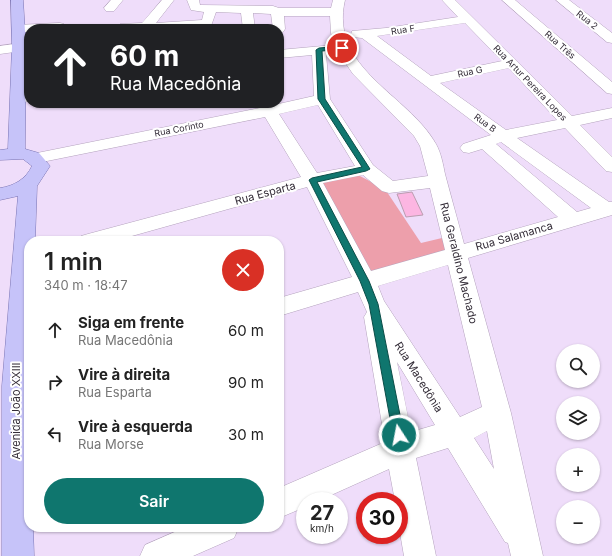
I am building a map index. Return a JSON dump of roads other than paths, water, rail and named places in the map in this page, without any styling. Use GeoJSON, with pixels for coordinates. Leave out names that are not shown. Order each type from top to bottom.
{"type":"FeatureCollection","features":[{"type":"Feature","properties":{"kind":"main road"},"geometry":{"type":"LineString","coordinates":[[0,194],[9,193],[28,184],[38,175],[41,166],[37,158],[28,154],[8,154],[23,97],[24,46],[18,29],[17,0]]}},
{"type":"Feature","properties":{"kind":"main road","name":"Avenida João XXIII"},"geometry":{"type":"LineString","coordinates":[[27,236],[28,184]]}},
{"type":"Feature","properties":{"kind":"main road","name":"Avenida João XXIII"},"geometry":{"type":"LineString","coordinates":[[18,556],[24,321]]}},
{"type":"Feature","properties":{"kind":"street"},"geometry":{"type":"LineString","coordinates":[[148,24],[168,0]]}},
{"type":"Feature","properties":{"kind":"street"},"geometry":{"type":"LineString","coordinates":[[299,0],[314,11]]}},
{"type":"Feature","properties":{"kind":"street","name":"Rua Artur Pereira Lopes"},"geometry":{"type":"LineString","coordinates":[[448,0],[512,63],[612,167]]}},
{"type":"Feature","properties":{"kind":"street","name":"Rua Três"},"geometry":{"type":"LineString","coordinates":[[508,0],[612,90]]}},
{"type":"Feature","properties":{"kind":"street","name":"Rua 2"},"geometry":{"type":"LineString","coordinates":[[562,0],[612,39]]}},
{"type":"Feature","properties":{"kind":"street"},"geometry":{"type":"LineString","coordinates":[[194,3],[211,9],[231,4],[247,9],[275,11],[314,11],[337,6],[340,40]]}},
{"type":"Feature","properties":{"kind":"street"},"geometry":{"type":"LineString","coordinates":[[205,24],[211,9]]}},
{"type":"Feature","properties":{"kind":"street"},"geometry":{"type":"LineString","coordinates":[[247,9],[248,24]]}},
{"type":"Feature","properties":{"kind":"street"},"geometry":{"type":"LineString","coordinates":[[275,11],[277,24]]}},
{"type":"Feature","properties":{"kind":"street","name":"Rua F"},"geometry":{"type":"LineString","coordinates":[[284,54],[319,50],[340,40],[365,34],[468,19]]}},
{"type":"Feature","properties":{"kind":"street"},"geometry":{"type":"LineString","coordinates":[[18,29],[24,29]]}},
{"type":"Feature","properties":{"kind":"street","name":"Rua B"},"geometry":{"type":"LineString","coordinates":[[365,34],[503,136],[609,209]]}},
{"type":"Feature","properties":{"kind":"street","name":"Rua Geraldino Machado"},"geometry":{"type":"LineString","coordinates":[[340,40],[358,71],[421,134],[429,146],[497,413],[525,549]]}},
{"type":"Feature","properties":{"kind":"street"},"geometry":{"type":"LineString","coordinates":[[0,50],[24,46]]}},
{"type":"Feature","properties":{"kind":"street"},"geometry":{"type":"LineString","coordinates":[[319,50],[322,99],[366,169],[389,188],[438,181]]}},
{"type":"Feature","properties":{"kind":"street","name":"Rua G"},"geometry":{"type":"LineString","coordinates":[[428,81],[512,63]]}},
{"type":"Feature","properties":{"kind":"street","name":"Rua Corinto"},"geometry":{"type":"LineString","coordinates":[[284,105],[322,99]]}},
{"type":"Feature","properties":{"kind":"street","name":"Rua Corinto"},"geometry":{"type":"LineString","coordinates":[[37,158],[263,108]]}},
{"type":"Feature","properties":{"kind":"street","name":"Rua Macedônia"},"geometry":{"type":"LineString","coordinates":[[269,108],[312,180],[369,293],[525,549]]}},
{"type":"Feature","properties":{"kind":"street"},"geometry":{"type":"LineString","coordinates":[[503,136],[612,113]]}},
{"type":"Feature","properties":{"kind":"street","name":"Rua B"},"geometry":{"type":"LineString","coordinates":[[503,136],[477,145],[573,219]]}},
{"type":"Feature","properties":{"kind":"street","name":"Rua Esparta"},"geometry":{"type":"LineString","coordinates":[[106,236],[312,180],[366,169]]}},
{"type":"Feature","properties":{"kind":"street","name":"Rua Salamanca"},"geometry":{"type":"LineString","coordinates":[[284,306],[369,293],[456,253],[609,209]]}},
{"type":"Feature","properties":{"kind":"street"},"geometry":{"type":"LineString","coordinates":[[369,293],[401,449],[420,556]]}},
{"type":"Feature","properties":{"kind":"street"},"geometry":{"type":"LineString","coordinates":[[284,501],[401,449],[454,433],[497,413]]}},
{"type":"Feature","properties":{"kind":"street"},"geometry":{"type":"LineString","coordinates":[[156,556],[211,532]]}}]}
